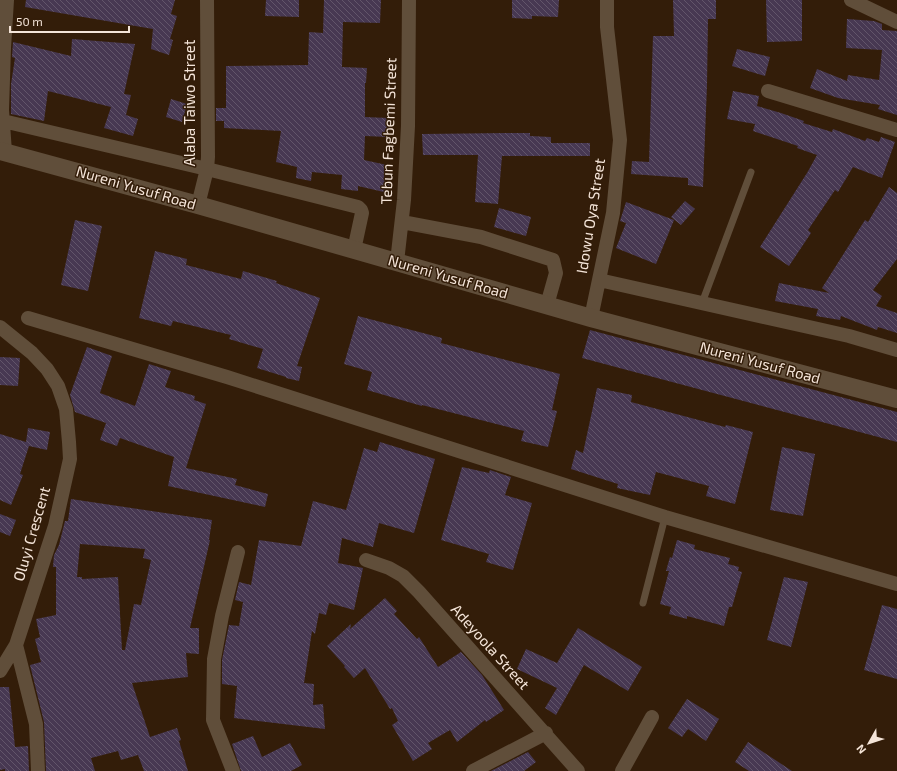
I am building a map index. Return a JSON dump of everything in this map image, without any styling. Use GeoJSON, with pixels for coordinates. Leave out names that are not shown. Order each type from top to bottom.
{"type":"FeatureCollection","features":[{"type":"Feature","properties":{"kind":"street"},"geometry":{"type":"LineString","coordinates":[[3,151],[2,110],[7,0]]}},
{"type":"Feature","properties":{"kind":"street","name":"Alaba Taiwo Street"},"geometry":{"type":"LineString","coordinates":[[198,206],[208,169],[207,0]]}},
{"type":"Feature","properties":{"kind":"street","name":"Tebun Fagbemi Street"},"geometry":{"type":"LineString","coordinates":[[397,262],[404,200],[408,126],[409,0]]}},
{"type":"Feature","properties":{"kind":"street","name":"Idowu Oya Street"},"geometry":{"type":"LineString","coordinates":[[591,318],[612,213],[620,140],[607,27],[607,0]]}},
{"type":"Feature","properties":{"kind":"street"},"geometry":{"type":"LineString","coordinates":[[850,0],[897,22]]}},
{"type":"Feature","properties":{"kind":"street"},"geometry":{"type":"LineString","coordinates":[[768,91],[897,130]]}},
{"type":"Feature","properties":{"kind":"street"},"geometry":{"type":"LineString","coordinates":[[3,121],[208,169],[358,207],[362,213],[354,250]]}},
{"type":"Feature","properties":{"kind":"street","name":"Nureni Yusuf Road"},"geometry":{"type":"LineString","coordinates":[[3,151],[591,318],[897,399]]}},
{"type":"Feature","properties":{"kind":"street"},"geometry":{"type":"LineString","coordinates":[[402,222],[481,237],[553,260],[556,274],[547,305]]}},
{"type":"Feature","properties":{"kind":"street"},"geometry":{"type":"LineString","coordinates":[[599,280],[850,336],[897,350]]}},
{"type":"Feature","properties":{"kind":"street"},"geometry":{"type":"LineString","coordinates":[[28,318],[227,377],[665,517],[897,584]]}},
{"type":"Feature","properties":{"kind":"street","name":"Oluyi Crescent"},"geometry":{"type":"LineString","coordinates":[[0,327],[32,353],[47,370],[58,386],[66,409],[70,459],[55,526],[16,645],[0,671]]}},
{"type":"Feature","properties":{"kind":"street"},"geometry":{"type":"LineString","coordinates":[[234,771],[213,720],[214,659],[222,616],[238,552]]}},
{"type":"Feature","properties":{"kind":"street","name":"Adeyoola Street"},"geometry":{"type":"LineString","coordinates":[[366,560],[389,568],[403,576],[546,733],[578,771]]}},
{"type":"Feature","properties":{"kind":"street"},"geometry":{"type":"LineString","coordinates":[[16,645],[36,724],[38,771]]}},
{"type":"Feature","properties":{"kind":"street"},"geometry":{"type":"LineString","coordinates":[[622,771],[652,717]]}},
{"type":"Feature","properties":{"kind":"street"},"geometry":{"type":"LineString","coordinates":[[473,771],[546,733]]}},
{"type":"Feature","properties":{"kind":"lane"},"geometry":{"type":"LineString","coordinates":[[702,303],[751,172]]}},
{"type":"Feature","properties":{"kind":"lane"},"geometry":{"type":"LineString","coordinates":[[643,603],[665,517]]}},
{"type":"Feature","properties":{"kind":"building"},"geometry":{"type":"Polygon","coordinates":[[[26,0],[175,0],[171,14],[177,16],[170,39],[173,40],[169,55],[151,49],[153,29],[25,7],[26,0]]]}},
{"type":"Feature","properties":{"kind":"building"},"geometry":{"type":"Polygon","coordinates":[[[266,0],[299,0],[299,17],[265,16],[266,0]]]}},
{"type":"Feature","properties":{"kind":"building"},"geometry":{"type":"Polygon","coordinates":[[[324,0],[381,0],[380,23],[343,22],[342,67],[367,68],[365,83],[365,117],[388,118],[388,137],[365,136],[364,160],[387,165],[384,177],[391,178],[388,193],[358,186],[358,191],[341,189],[342,175],[312,172],[311,181],[296,178],[297,167],[276,162],[281,131],[224,128],[224,121],[216,121],[216,108],[226,108],[226,66],[308,65],[309,32],[323,33],[324,0]]]}},
{"type":"Feature","properties":{"kind":"building"},"geometry":{"type":"Polygon","coordinates":[[[512,0],[559,0],[558,17],[532,16],[532,19],[512,18],[512,0]]]}},
{"type":"Feature","properties":{"kind":"building"},"geometry":{"type":"Polygon","coordinates":[[[673,0],[716,0],[716,19],[708,19],[703,187],[688,185],[688,178],[631,174],[632,161],[649,162],[653,36],[674,36],[673,0]]]}},
{"type":"Feature","properties":{"kind":"building"},"geometry":{"type":"Polygon","coordinates":[[[766,0],[802,0],[802,41],[767,42],[766,0]]]}},
{"type":"Feature","properties":{"kind":"building"},"geometry":{"type":"Polygon","coordinates":[[[847,19],[874,21],[882,24],[882,30],[897,31],[897,115],[878,109],[880,105],[838,98],[810,88],[817,69],[847,81],[848,75],[879,80],[882,50],[846,48],[847,19]]]}},
{"type":"Feature","properties":{"kind":"building"},"geometry":{"type":"Polygon","coordinates":[[[72,39],[135,44],[124,94],[131,95],[126,115],[138,119],[133,136],[104,128],[111,107],[48,91],[44,121],[11,114],[11,84],[15,58],[12,57],[13,42],[71,56],[72,39]]]}},
{"type":"Feature","properties":{"kind":"building"},"geometry":{"type":"Polygon","coordinates":[[[737,49],[770,57],[765,76],[732,66],[737,49]]]}},
{"type":"Feature","properties":{"kind":"building"},"geometry":{"type":"Polygon","coordinates":[[[733,91],[759,96],[757,106],[804,121],[803,123],[832,132],[833,129],[865,141],[867,138],[879,142],[881,137],[895,142],[882,178],[853,167],[838,192],[835,190],[808,230],[811,233],[789,266],[760,247],[817,155],[797,148],[798,146],[753,131],[755,124],[727,119],[733,91]]]}},
{"type":"Feature","properties":{"kind":"building"},"geometry":{"type":"Polygon","coordinates":[[[171,99],[187,104],[182,122],[166,117],[171,99]]]}},
{"type":"Feature","properties":{"kind":"building"},"geometry":{"type":"Polygon","coordinates":[[[530,133],[530,136],[551,137],[551,143],[590,143],[590,156],[502,156],[498,204],[475,202],[478,155],[423,155],[422,134],[530,133]]]}},
{"type":"Feature","properties":{"kind":"building"},"geometry":{"type":"Polygon","coordinates":[[[889,187],[897,193],[897,259],[873,290],[882,296],[876,306],[897,313],[897,333],[878,327],[877,330],[841,316],[840,320],[816,316],[818,309],[775,301],[779,283],[829,293],[822,288],[865,220],[868,222],[889,187]]]}},
{"type":"Feature","properties":{"kind":"building"},"geometry":{"type":"Polygon","coordinates":[[[685,201],[695,209],[681,225],[671,217],[685,201]]]}},
{"type":"Feature","properties":{"kind":"building"},"geometry":{"type":"Polygon","coordinates":[[[626,202],[674,220],[656,264],[616,248],[626,223],[620,221],[626,202]]]}},
{"type":"Feature","properties":{"kind":"building"},"geometry":{"type":"Polygon","coordinates":[[[499,208],[531,217],[526,236],[494,227],[499,208]]]}},
{"type":"Feature","properties":{"kind":"building"},"geometry":{"type":"Polygon","coordinates":[[[75,220],[102,226],[88,291],[61,285],[75,220]]]}},
{"type":"Feature","properties":{"kind":"building"},"geometry":{"type":"Polygon","coordinates":[[[155,251],[187,259],[186,265],[241,279],[243,271],[277,281],[276,283],[320,298],[297,366],[302,367],[299,381],[257,368],[263,349],[229,339],[231,335],[173,321],[171,326],[139,318],[155,251]]]}},
{"type":"Feature","properties":{"kind":"building"},"geometry":{"type":"Polygon","coordinates":[[[358,316],[442,338],[441,343],[560,374],[552,410],[557,411],[548,447],[521,441],[524,431],[422,406],[367,390],[372,372],[344,364],[358,316]]]}},
{"type":"Feature","properties":{"kind":"building"},"geometry":{"type":"Polygon","coordinates":[[[590,330],[897,412],[897,442],[582,358],[590,330]]]}},
{"type":"Feature","properties":{"kind":"building"},"geometry":{"type":"Polygon","coordinates":[[[87,347],[112,356],[100,393],[135,406],[149,364],[171,371],[165,387],[195,396],[194,400],[206,404],[186,468],[237,479],[235,485],[268,494],[265,507],[168,486],[174,457],[120,438],[117,446],[100,440],[106,423],[75,412],[70,395],[87,347]]]}},
{"type":"Feature","properties":{"kind":"building"},"geometry":{"type":"Polygon","coordinates":[[[0,357],[20,358],[18,386],[0,385],[0,357]]]}},
{"type":"Feature","properties":{"kind":"building"},"geometry":{"type":"Polygon","coordinates":[[[597,388],[632,395],[631,402],[725,427],[726,425],[753,432],[735,504],[706,496],[709,486],[656,472],[650,495],[617,488],[618,484],[571,469],[576,450],[583,453],[597,388]]]}},
{"type":"Feature","properties":{"kind":"building"},"geometry":{"type":"Polygon","coordinates":[[[28,428],[50,432],[47,450],[29,446],[20,474],[23,475],[11,505],[0,500],[0,434],[26,442],[28,428]]]}},
{"type":"Feature","properties":{"kind":"building"},"geometry":{"type":"Polygon","coordinates":[[[380,442],[435,459],[414,533],[379,523],[373,547],[342,538],[338,563],[363,568],[354,610],[329,603],[326,615],[319,613],[315,634],[312,631],[304,683],[314,684],[313,705],[323,704],[325,729],[234,718],[237,686],[222,684],[222,660],[229,625],[239,626],[243,602],[235,600],[239,582],[251,585],[259,540],[301,546],[313,501],[346,510],[364,448],[377,452],[380,442]]]}},
{"type":"Feature","properties":{"kind":"building"},"geometry":{"type":"Polygon","coordinates":[[[782,447],[815,454],[803,516],[770,510],[782,447]]]}},
{"type":"Feature","properties":{"kind":"building"},"geometry":{"type":"Polygon","coordinates":[[[462,467],[489,473],[490,470],[511,477],[505,495],[532,503],[513,570],[486,562],[489,554],[441,540],[462,467]]]}},
{"type":"Feature","properties":{"kind":"building"},"geometry":{"type":"Polygon","coordinates":[[[71,499],[212,520],[210,540],[190,628],[199,628],[199,654],[186,653],[188,677],[132,683],[150,737],[177,728],[181,740],[179,741],[188,771],[144,771],[138,755],[121,760],[118,751],[91,758],[95,771],[46,771],[44,722],[30,665],[41,662],[35,639],[40,637],[36,619],[56,615],[56,567],[53,567],[54,555],[59,545],[65,521],[68,521],[71,499]],[[80,544],[77,577],[82,577],[82,579],[118,577],[122,650],[125,650],[134,604],[141,605],[151,560],[143,558],[145,549],[80,544]]]}},
{"type":"Feature","properties":{"kind":"building"},"geometry":{"type":"Polygon","coordinates":[[[0,514],[16,520],[10,536],[0,532],[0,514]]]}},
{"type":"Feature","properties":{"kind":"building"},"geometry":{"type":"Polygon","coordinates":[[[677,540],[695,545],[694,549],[730,558],[728,564],[739,567],[738,571],[742,572],[732,607],[729,607],[724,626],[687,616],[687,619],[669,614],[671,607],[660,604],[669,571],[666,571],[670,557],[672,558],[677,540]]]}},
{"type":"Feature","properties":{"kind":"building"},"geometry":{"type":"Polygon","coordinates":[[[784,577],[808,582],[791,647],[767,640],[784,577]]]}},
{"type":"Feature","properties":{"kind":"building"},"geometry":{"type":"Polygon","coordinates":[[[385,598],[397,611],[394,614],[417,639],[419,637],[438,667],[461,652],[482,675],[504,710],[486,722],[485,720],[457,742],[450,730],[428,743],[432,749],[413,761],[392,725],[398,721],[392,708],[390,709],[365,668],[354,678],[327,646],[351,624],[350,629],[385,598]]]}},
{"type":"Feature","properties":{"kind":"building"},"geometry":{"type":"Polygon","coordinates":[[[882,605],[897,609],[897,679],[864,670],[882,605]]]}},
{"type":"Feature","properties":{"kind":"building"},"geometry":{"type":"Polygon","coordinates":[[[578,628],[642,667],[628,691],[584,665],[556,715],[545,708],[557,688],[517,669],[526,649],[557,663],[578,628]]]}},
{"type":"Feature","properties":{"kind":"building"},"geometry":{"type":"Polygon","coordinates":[[[0,687],[9,687],[15,747],[28,746],[29,771],[0,770],[0,687]]]}},
{"type":"Feature","properties":{"kind":"building"},"geometry":{"type":"Polygon","coordinates":[[[687,699],[719,719],[706,741],[688,729],[682,737],[668,728],[687,699]]]}},
{"type":"Feature","properties":{"kind":"building"},"geometry":{"type":"Polygon","coordinates":[[[253,736],[262,757],[290,743],[302,765],[291,771],[241,771],[232,744],[253,736]]]}},
{"type":"Feature","properties":{"kind":"building"},"geometry":{"type":"Polygon","coordinates":[[[748,742],[792,771],[749,771],[735,762],[748,742]]]}},
{"type":"Feature","properties":{"kind":"building"},"geometry":{"type":"Polygon","coordinates":[[[528,752],[536,762],[524,771],[491,771],[528,752]]]}}]}
